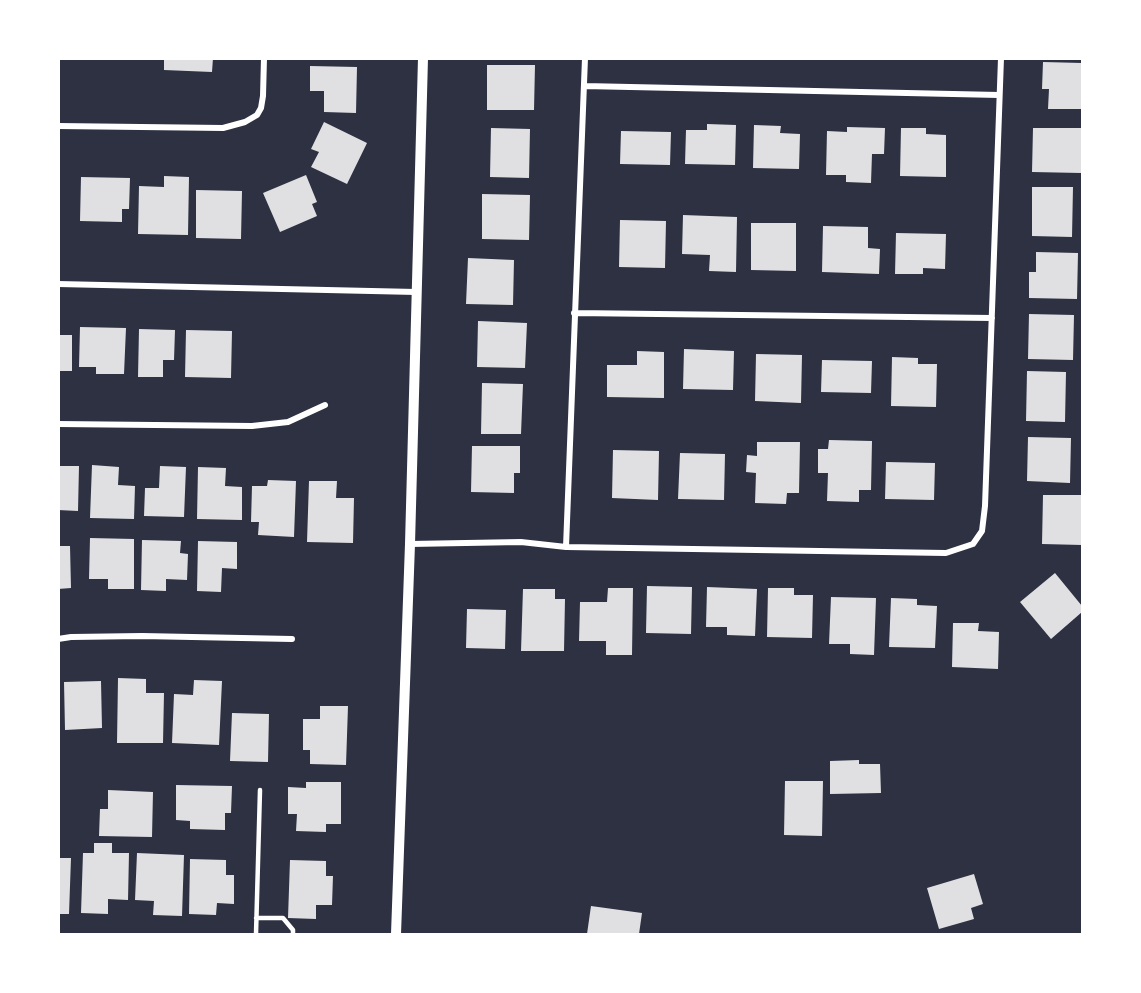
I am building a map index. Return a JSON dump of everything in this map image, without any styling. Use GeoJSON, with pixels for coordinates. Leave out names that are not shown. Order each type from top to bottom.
{"type":"FeatureCollection","features":[{"type":"Feature","properties":{"kind":"street"},"geometry":{"type":"LineString","coordinates":[[58,126],[223,128],[245,122],[261,108],[264,58]]}},
{"type":"Feature","properties":{"kind":"street"},"geometry":{"type":"LineString","coordinates":[[396,934],[410,544],[423,58]]}},
{"type":"Feature","properties":{"kind":"street"},"geometry":{"type":"LineString","coordinates":[[566,547],[585,58]]}},
{"type":"Feature","properties":{"kind":"street"},"geometry":{"type":"LineString","coordinates":[[410,544],[521,542],[566,547],[946,553],[973,544],[982,531],[985,506],[1001,58]]}},
{"type":"Feature","properties":{"kind":"street"},"geometry":{"type":"LineString","coordinates":[[585,86],[999,95]]}},
{"type":"Feature","properties":{"kind":"street"},"geometry":{"type":"LineString","coordinates":[[58,285],[416,292]]}},
{"type":"Feature","properties":{"kind":"street"},"geometry":{"type":"LineString","coordinates":[[574,313],[992,318]]}},
{"type":"Feature","properties":{"kind":"street"},"geometry":{"type":"LineString","coordinates":[[58,424],[252,426],[288,422],[325,405]]}},
{"type":"Feature","properties":{"kind":"street"},"geometry":{"type":"LineString","coordinates":[[58,639],[142,636],[291,639]]}},
{"type":"Feature","properties":{"kind":"lane"},"geometry":{"type":"LineString","coordinates":[[256,934],[260,790]]}},
{"type":"Feature","properties":{"kind":"lane"},"geometry":{"type":"LineString","coordinates":[[256,918],[283,918],[293,930],[293,934]]}},
{"type":"Feature","properties":{"kind":"building"},"geometry":{"type":"Polygon","coordinates":[[[164,58],[213,58],[212,72],[164,70],[164,58]]]}},
{"type":"Feature","properties":{"kind":"building"},"geometry":{"type":"Polygon","coordinates":[[[1043,62],[1082,63],[1082,109],[1048,109],[1049,89],[1042,89],[1043,62]]]}},
{"type":"Feature","properties":{"kind":"building"},"geometry":{"type":"Polygon","coordinates":[[[487,65],[535,65],[534,110],[487,110],[487,65]]]}},
{"type":"Feature","properties":{"kind":"building"},"geometry":{"type":"Polygon","coordinates":[[[310,66],[357,67],[356,113],[324,112],[324,91],[310,91],[310,66]]]}},
{"type":"Feature","properties":{"kind":"building"},"geometry":{"type":"Polygon","coordinates":[[[324,122],[367,143],[347,184],[311,167],[319,152],[311,149],[324,122]]]}},
{"type":"Feature","properties":{"kind":"building"},"geometry":{"type":"Polygon","coordinates":[[[707,124],[736,125],[735,165],[685,164],[686,130],[707,130],[707,124]]]}},
{"type":"Feature","properties":{"kind":"building"},"geometry":{"type":"Polygon","coordinates":[[[754,125],[781,126],[780,133],[800,134],[799,169],[753,168],[754,125]]]}},
{"type":"Feature","properties":{"kind":"building"},"geometry":{"type":"Polygon","coordinates":[[[847,127],[885,128],[884,154],[872,154],[871,183],[846,182],[846,175],[826,175],[827,131],[847,132],[847,127]]]}},
{"type":"Feature","properties":{"kind":"building"},"geometry":{"type":"Polygon","coordinates":[[[491,128],[530,129],[529,178],[490,177],[491,128]]]}},
{"type":"Feature","properties":{"kind":"building"},"geometry":{"type":"Polygon","coordinates":[[[901,128],[926,128],[926,134],[946,135],[946,177],[900,176],[901,128]]]}},
{"type":"Feature","properties":{"kind":"building"},"geometry":{"type":"Polygon","coordinates":[[[1033,128],[1082,128],[1081,173],[1032,172],[1033,128]]]}},
{"type":"Feature","properties":{"kind":"building"},"geometry":{"type":"Polygon","coordinates":[[[621,131],[671,132],[670,165],[620,164],[621,131]]]}},
{"type":"Feature","properties":{"kind":"building"},"geometry":{"type":"Polygon","coordinates":[[[306,175],[317,202],[312,204],[317,216],[280,232],[263,193],[306,175]]]}},
{"type":"Feature","properties":{"kind":"building"},"geometry":{"type":"Polygon","coordinates":[[[164,176],[189,177],[188,235],[138,234],[139,186],[164,187],[164,176]]]}},
{"type":"Feature","properties":{"kind":"building"},"geometry":{"type":"Polygon","coordinates":[[[81,177],[130,178],[129,209],[122,209],[122,222],[80,221],[81,177]]]}},
{"type":"Feature","properties":{"kind":"building"},"geometry":{"type":"Polygon","coordinates":[[[1032,187],[1073,187],[1072,237],[1032,236],[1032,187]]]}},
{"type":"Feature","properties":{"kind":"building"},"geometry":{"type":"Polygon","coordinates":[[[196,190],[242,191],[241,239],[196,238],[196,190]]]}},
{"type":"Feature","properties":{"kind":"building"},"geometry":{"type":"Polygon","coordinates":[[[482,194],[530,195],[529,240],[482,239],[482,194]]]}},
{"type":"Feature","properties":{"kind":"building"},"geometry":{"type":"Polygon","coordinates":[[[683,215],[737,217],[736,272],[709,271],[710,255],[682,254],[683,215]]]}},
{"type":"Feature","properties":{"kind":"building"},"geometry":{"type":"Polygon","coordinates":[[[620,220],[666,221],[665,268],[619,267],[620,220]]]}},
{"type":"Feature","properties":{"kind":"building"},"geometry":{"type":"Polygon","coordinates":[[[751,223],[796,223],[796,271],[751,270],[751,223]]]}},
{"type":"Feature","properties":{"kind":"building"},"geometry":{"type":"Polygon","coordinates":[[[823,226],[868,227],[868,248],[880,249],[879,274],[822,272],[823,226]]]}},
{"type":"Feature","properties":{"kind":"building"},"geometry":{"type":"Polygon","coordinates":[[[896,233],[946,234],[945,269],[923,268],[923,274],[895,274],[896,233]]]}},
{"type":"Feature","properties":{"kind":"building"},"geometry":{"type":"Polygon","coordinates":[[[1036,252],[1078,253],[1077,299],[1029,298],[1029,272],[1036,272],[1036,252]]]}},
{"type":"Feature","properties":{"kind":"building"},"geometry":{"type":"Polygon","coordinates":[[[468,258],[514,260],[513,305],[466,304],[468,258]]]}},
{"type":"Feature","properties":{"kind":"building"},"geometry":{"type":"Polygon","coordinates":[[[1029,314],[1074,315],[1073,360],[1028,359],[1029,314]]]}},
{"type":"Feature","properties":{"kind":"building"},"geometry":{"type":"Polygon","coordinates":[[[478,321],[527,323],[525,368],[477,367],[478,321]]]}},
{"type":"Feature","properties":{"kind":"building"},"geometry":{"type":"Polygon","coordinates":[[[80,327],[126,328],[124,374],[96,374],[96,367],[79,367],[80,327]]]}},
{"type":"Feature","properties":{"kind":"building"},"geometry":{"type":"Polygon","coordinates":[[[139,329],[175,330],[174,360],[163,360],[163,377],[138,377],[139,329]]]}},
{"type":"Feature","properties":{"kind":"building"},"geometry":{"type":"Polygon","coordinates":[[[186,330],[232,331],[231,378],[185,377],[186,330]]]}},
{"type":"Feature","properties":{"kind":"building"},"geometry":{"type":"Polygon","coordinates":[[[58,335],[72,335],[72,371],[58,371],[58,335]]]}},
{"type":"Feature","properties":{"kind":"building"},"geometry":{"type":"Polygon","coordinates":[[[684,349],[734,351],[733,390],[683,389],[684,349]]]}},
{"type":"Feature","properties":{"kind":"building"},"geometry":{"type":"Polygon","coordinates":[[[637,351],[664,352],[664,398],[607,397],[607,365],[637,365],[637,351]]]}},
{"type":"Feature","properties":{"kind":"building"},"geometry":{"type":"Polygon","coordinates":[[[756,354],[802,355],[801,403],[755,401],[756,354]]]}},
{"type":"Feature","properties":{"kind":"building"},"geometry":{"type":"Polygon","coordinates":[[[892,357],[918,358],[918,364],[937,364],[936,407],[891,406],[892,357]]]}},
{"type":"Feature","properties":{"kind":"building"},"geometry":{"type":"Polygon","coordinates":[[[822,360],[872,361],[871,393],[821,392],[822,360]]]}},
{"type":"Feature","properties":{"kind":"building"},"geometry":{"type":"Polygon","coordinates":[[[1027,371],[1066,372],[1065,422],[1026,421],[1027,371]]]}},
{"type":"Feature","properties":{"kind":"building"},"geometry":{"type":"Polygon","coordinates":[[[482,383],[523,384],[521,434],[481,434],[482,383]]]}},
{"type":"Feature","properties":{"kind":"building"},"geometry":{"type":"Polygon","coordinates":[[[1028,437],[1071,438],[1070,483],[1027,481],[1028,437]]]}},
{"type":"Feature","properties":{"kind":"building"},"geometry":{"type":"Polygon","coordinates":[[[829,440],[872,441],[871,490],[859,490],[859,502],[827,501],[828,473],[818,473],[818,449],[828,449],[829,440]]]}},
{"type":"Feature","properties":{"kind":"building"},"geometry":{"type":"Polygon","coordinates":[[[757,442],[800,442],[799,493],[787,493],[786,504],[755,503],[756,473],[746,472],[747,455],[757,456],[757,442]]]}},
{"type":"Feature","properties":{"kind":"building"},"geometry":{"type":"Polygon","coordinates":[[[472,446],[520,446],[520,473],[514,473],[514,493],[471,492],[472,446]]]}},
{"type":"Feature","properties":{"kind":"building"},"geometry":{"type":"Polygon","coordinates":[[[613,450],[659,451],[658,500],[612,498],[613,450]]]}},
{"type":"Feature","properties":{"kind":"building"},"geometry":{"type":"Polygon","coordinates":[[[680,453],[725,454],[724,500],[678,499],[680,453]]]}},
{"type":"Feature","properties":{"kind":"building"},"geometry":{"type":"Polygon","coordinates":[[[886,462],[935,463],[934,500],[885,499],[886,462]]]}},
{"type":"Feature","properties":{"kind":"building"},"geometry":{"type":"Polygon","coordinates":[[[92,465],[119,467],[118,485],[135,486],[134,519],[90,518],[92,465]]]}},
{"type":"Feature","properties":{"kind":"building"},"geometry":{"type":"Polygon","coordinates":[[[58,466],[79,466],[78,511],[58,510],[58,466]]]}},
{"type":"Feature","properties":{"kind":"building"},"geometry":{"type":"Polygon","coordinates":[[[160,466],[186,467],[184,517],[144,516],[145,488],[159,488],[160,466]]]}},
{"type":"Feature","properties":{"kind":"building"},"geometry":{"type":"Polygon","coordinates":[[[198,467],[226,468],[225,486],[242,487],[242,520],[197,519],[198,467]]]}},
{"type":"Feature","properties":{"kind":"building"},"geometry":{"type":"Polygon","coordinates":[[[268,480],[296,481],[294,537],[258,535],[259,522],[251,522],[252,486],[267,486],[268,480]]]}},
{"type":"Feature","properties":{"kind":"building"},"geometry":{"type":"Polygon","coordinates":[[[309,481],[337,481],[336,498],[354,498],[353,543],[307,542],[309,481]]]}},
{"type":"Feature","properties":{"kind":"building"},"geometry":{"type":"Polygon","coordinates":[[[1043,495],[1082,495],[1082,545],[1042,544],[1043,495]]]}},
{"type":"Feature","properties":{"kind":"building"},"geometry":{"type":"Polygon","coordinates":[[[90,538],[134,539],[134,589],[108,589],[108,579],[89,579],[90,538]]]}},
{"type":"Feature","properties":{"kind":"building"},"geometry":{"type":"Polygon","coordinates":[[[142,540],[181,541],[180,553],[188,554],[187,580],[166,579],[166,591],[141,590],[142,540]]]}},
{"type":"Feature","properties":{"kind":"building"},"geometry":{"type":"Polygon","coordinates":[[[198,541],[237,542],[237,569],[222,568],[221,592],[197,591],[198,541]]]}},
{"type":"Feature","properties":{"kind":"building"},"geometry":{"type":"Polygon","coordinates":[[[58,546],[70,546],[71,588],[58,589],[58,546]]]}},
{"type":"Feature","properties":{"kind":"building"},"geometry":{"type":"Polygon","coordinates":[[[1055,573],[1082,606],[1082,612],[1051,639],[1020,602],[1055,573]]]}},
{"type":"Feature","properties":{"kind":"building"},"geometry":{"type":"Polygon","coordinates":[[[647,586],[692,587],[691,634],[646,633],[647,586]]]}},
{"type":"Feature","properties":{"kind":"building"},"geometry":{"type":"Polygon","coordinates":[[[707,587],[757,589],[755,636],[727,635],[727,627],[706,627],[707,587]]]}},
{"type":"Feature","properties":{"kind":"building"},"geometry":{"type":"Polygon","coordinates":[[[608,588],[633,588],[632,655],[606,655],[606,641],[579,641],[580,602],[607,602],[608,588]]]}},
{"type":"Feature","properties":{"kind":"building"},"geometry":{"type":"Polygon","coordinates":[[[768,588],[794,588],[794,595],[813,595],[812,638],[767,637],[768,588]]]}},
{"type":"Feature","properties":{"kind":"building"},"geometry":{"type":"Polygon","coordinates":[[[523,589],[555,589],[555,599],[565,599],[564,651],[521,651],[523,589]]]}},
{"type":"Feature","properties":{"kind":"building"},"geometry":{"type":"Polygon","coordinates":[[[831,597],[876,598],[874,655],[850,654],[850,644],[829,644],[831,597]]]}},
{"type":"Feature","properties":{"kind":"building"},"geometry":{"type":"Polygon","coordinates":[[[891,598],[917,599],[917,605],[937,606],[935,648],[889,647],[891,598]]]}},
{"type":"Feature","properties":{"kind":"building"},"geometry":{"type":"Polygon","coordinates":[[[467,609],[506,610],[505,649],[466,648],[467,609]]]}},
{"type":"Feature","properties":{"kind":"building"},"geometry":{"type":"Polygon","coordinates":[[[953,623],[979,623],[978,631],[999,632],[998,669],[952,667],[953,623]]]}},
{"type":"Feature","properties":{"kind":"building"},"geometry":{"type":"Polygon","coordinates":[[[118,678],[146,679],[146,693],[164,693],[163,743],[117,743],[118,678]]]}},
{"type":"Feature","properties":{"kind":"building"},"geometry":{"type":"Polygon","coordinates":[[[194,680],[222,681],[219,745],[172,743],[174,694],[193,695],[194,680]]]}},
{"type":"Feature","properties":{"kind":"building"},"geometry":{"type":"Polygon","coordinates":[[[101,681],[102,728],[65,730],[64,682],[101,681]]]}},
{"type":"Feature","properties":{"kind":"building"},"geometry":{"type":"Polygon","coordinates":[[[320,706],[348,706],[346,765],[310,764],[310,750],[303,750],[303,719],[320,719],[320,706]]]}},
{"type":"Feature","properties":{"kind":"building"},"geometry":{"type":"Polygon","coordinates":[[[232,713],[269,714],[268,762],[230,761],[232,713]]]}},
{"type":"Feature","properties":{"kind":"building"},"geometry":{"type":"Polygon","coordinates":[[[859,760],[859,764],[880,764],[881,793],[830,794],[830,761],[859,760]]]}},
{"type":"Feature","properties":{"kind":"building"},"geometry":{"type":"Polygon","coordinates":[[[785,781],[823,781],[822,836],[784,835],[785,781]]]}},
{"type":"Feature","properties":{"kind":"building"},"geometry":{"type":"Polygon","coordinates":[[[306,782],[341,782],[341,824],[326,824],[326,832],[296,831],[297,814],[288,814],[288,787],[306,788],[306,782]]]}},
{"type":"Feature","properties":{"kind":"building"},"geometry":{"type":"Polygon","coordinates":[[[176,785],[232,786],[231,813],[225,813],[225,830],[190,829],[190,821],[176,820],[176,785]]]}},
{"type":"Feature","properties":{"kind":"building"},"geometry":{"type":"Polygon","coordinates":[[[108,790],[153,792],[152,837],[99,836],[100,809],[108,809],[108,790]]]}},
{"type":"Feature","properties":{"kind":"building"},"geometry":{"type":"Polygon","coordinates":[[[94,843],[112,843],[112,853],[129,853],[128,900],[108,899],[108,914],[81,913],[83,853],[94,853],[94,843]]]}},
{"type":"Feature","properties":{"kind":"building"},"geometry":{"type":"Polygon","coordinates":[[[137,853],[184,855],[182,916],[153,915],[154,901],[135,900],[137,853]]]}},
{"type":"Feature","properties":{"kind":"building"},"geometry":{"type":"Polygon","coordinates":[[[58,858],[71,858],[69,914],[58,914],[58,858]]]}},
{"type":"Feature","properties":{"kind":"building"},"geometry":{"type":"Polygon","coordinates":[[[190,859],[226,860],[226,875],[234,875],[234,904],[217,903],[216,915],[189,914],[190,859]]]}},
{"type":"Feature","properties":{"kind":"building"},"geometry":{"type":"Polygon","coordinates":[[[290,860],[326,861],[326,876],[333,876],[332,905],[316,905],[316,919],[288,918],[290,860]]]}},
{"type":"Feature","properties":{"kind":"building"},"geometry":{"type":"Polygon","coordinates":[[[974,874],[983,904],[971,908],[974,919],[939,929],[927,888],[974,874]]]}},
{"type":"Feature","properties":{"kind":"building"},"geometry":{"type":"Polygon","coordinates":[[[591,906],[642,913],[639,934],[587,934],[591,906]]]}}]}
